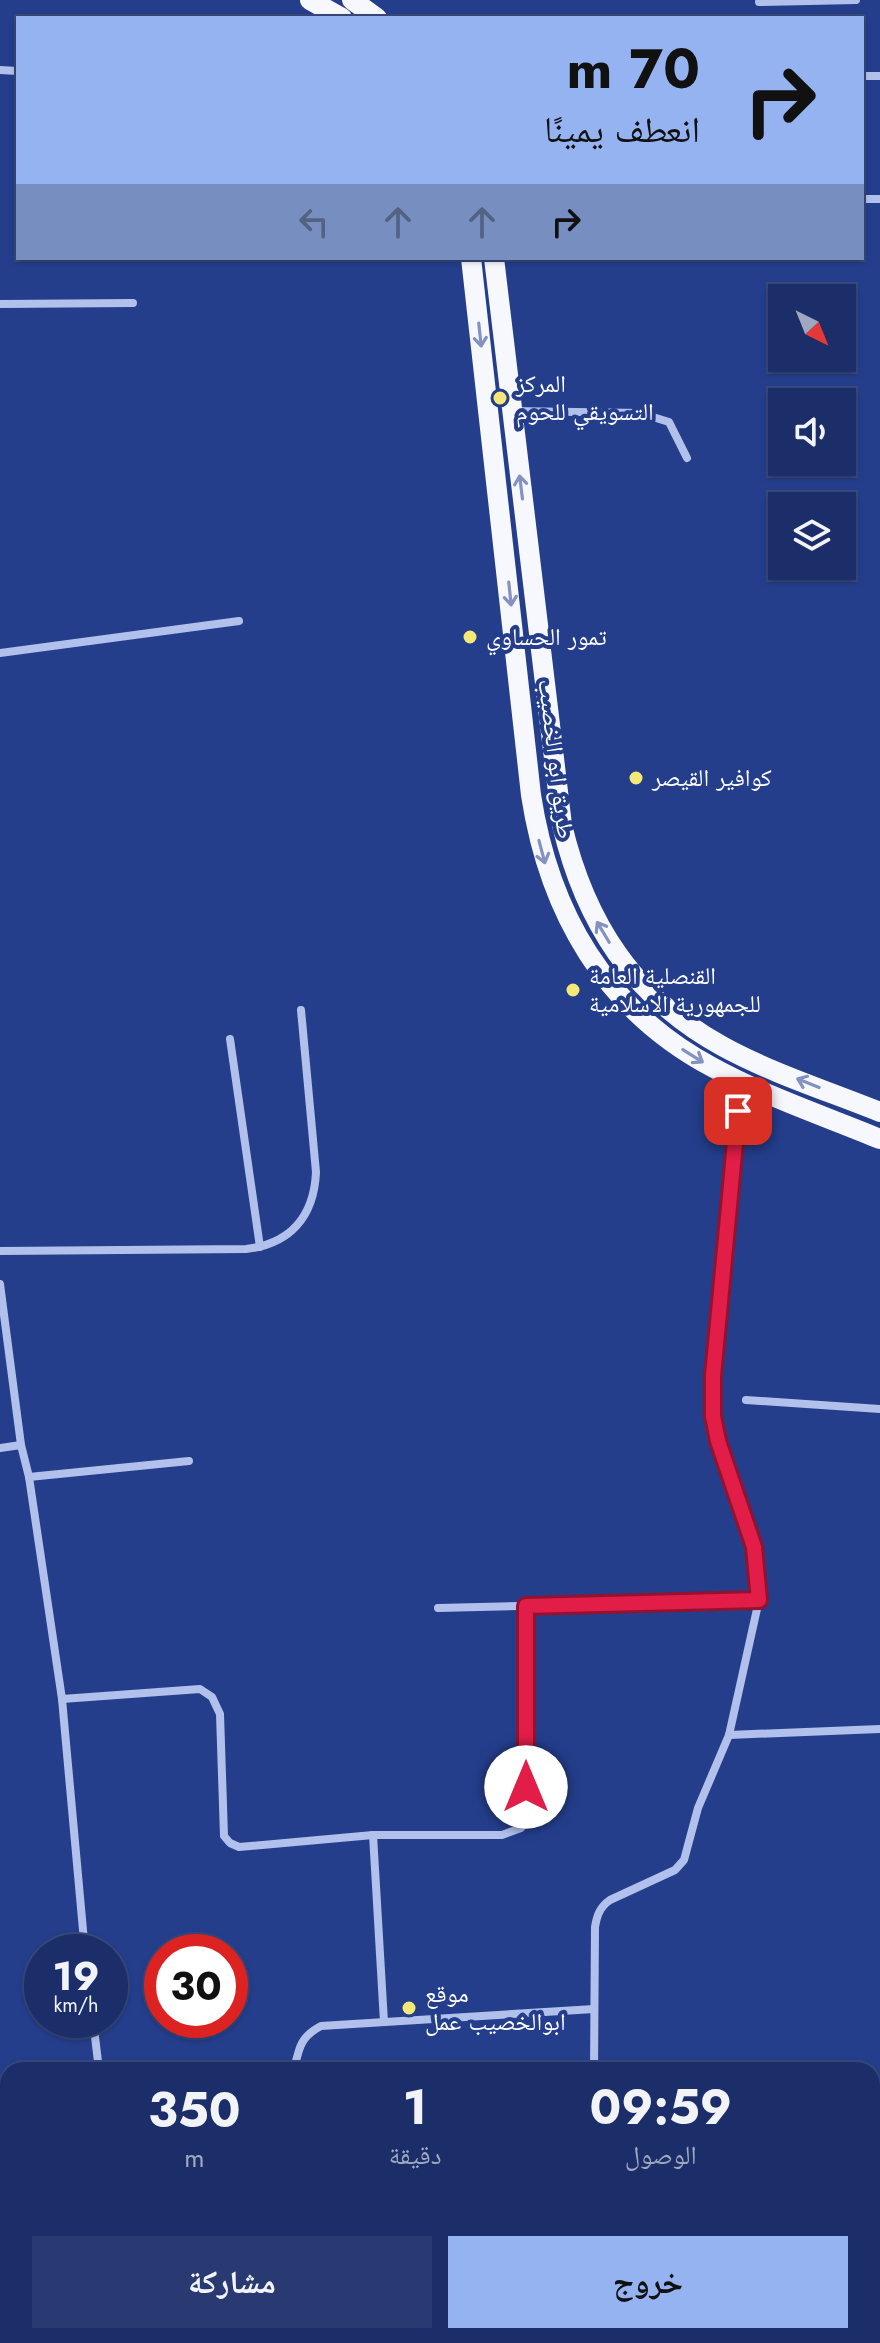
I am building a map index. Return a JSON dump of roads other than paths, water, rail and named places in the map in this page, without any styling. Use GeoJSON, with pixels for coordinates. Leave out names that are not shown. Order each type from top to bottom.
{"type":"FeatureCollection","features":[{"type":"Feature","properties":{"kind":"main road"},"geometry":{"type":"LineString","coordinates":[[310,0],[338,16]]}},
{"type":"Feature","properties":{"kind":"main road"},"geometry":{"type":"LineString","coordinates":[[352,0],[374,16]]}},
{"type":"Feature","properties":{"kind":"main road","name":"طريق ابو الخصيب"},"geometry":{"type":"LineString","coordinates":[[471,260],[531,795],[544,861],[570,924],[607,980],[655,1028],[701,1061],[741,1082],[880,1139]]}},
{"type":"Feature","properties":{"kind":"main road","name":"طريق ابو الخصيب"},"geometry":{"type":"LineString","coordinates":[[494,260],[562,825],[579,886],[592,914],[627,967],[671,1012],[696,1030],[751,1060],[880,1112]]}},
{"type":"Feature","properties":{"kind":"street"},"geometry":{"type":"LineString","coordinates":[[759,2],[856,0]]}},
{"type":"Feature","properties":{"kind":"street"},"geometry":{"type":"LineString","coordinates":[[0,304],[133,303]]}},
{"type":"Feature","properties":{"kind":"street"},"geometry":{"type":"LineString","coordinates":[[512,411],[640,413],[659,417],[669,422],[687,458]]}},
{"type":"Feature","properties":{"kind":"street"},"geometry":{"type":"LineString","coordinates":[[0,653],[239,621]]}},
{"type":"Feature","properties":{"kind":"street"},"geometry":{"type":"LineString","coordinates":[[0,1251],[260,1247],[286,1235],[297,1226],[312,1201],[316,1172],[301,1010]]}},
{"type":"Feature","properties":{"kind":"street"},"geometry":{"type":"LineString","coordinates":[[230,1039],[260,1247]]}},
{"type":"Feature","properties":{"kind":"street"},"geometry":{"type":"LineString","coordinates":[[594,2062],[597,1915],[610,1900],[675,1870],[684,1860],[698,1808],[729,1735],[759,1600],[754,1547],[718,1441],[713,1416],[713,1376],[741,1082]]}},
{"type":"Feature","properties":{"kind":"street"},"geometry":{"type":"LineString","coordinates":[[0,1284],[21,1445],[29,1477],[62,1699],[83,1934]]}},
{"type":"Feature","properties":{"kind":"street"},"geometry":{"type":"LineString","coordinates":[[746,1400],[880,1409]]}},
{"type":"Feature","properties":{"kind":"street"},"geometry":{"type":"LineString","coordinates":[[0,1448],[21,1445]]}},
{"type":"Feature","properties":{"kind":"street"},"geometry":{"type":"LineString","coordinates":[[29,1477],[189,1461]]}},
{"type":"Feature","properties":{"kind":"street"},"geometry":{"type":"LineString","coordinates":[[438,1608],[759,1600]]}},
{"type":"Feature","properties":{"kind":"street"},"geometry":{"type":"LineString","coordinates":[[62,1699],[200,1689],[212,1697],[220,1714],[224,1836],[239,1847],[373,1835],[502,1835],[521,1828],[526,1817],[526,1606]]}},
{"type":"Feature","properties":{"kind":"street"},"geometry":{"type":"LineString","coordinates":[[729,1735],[880,1729]]}},
{"type":"Feature","properties":{"kind":"street"},"geometry":{"type":"LineString","coordinates":[[373,1835],[384,2022]]}},
{"type":"Feature","properties":{"kind":"street"},"geometry":{"type":"LineString","coordinates":[[296,2062],[300,2045],[308,2033],[321,2026],[594,2009]]}},
{"type":"Feature","properties":{"kind":"street"},"geometry":{"type":"LineString","coordinates":[[95,2038],[98,2062]]}},
{"type":"Feature","properties":{"kind":"place","name":"المركز التسويقي للحوم"},"geometry":{"type":"Point","coordinates":[500,398]}},
{"type":"Feature","properties":{"kind":"place","name":"تمور الحساوي"},"geometry":{"type":"Point","coordinates":[470,637]}},
{"type":"Feature","properties":{"kind":"place","name":"كوافير القيصر"},"geometry":{"type":"Point","coordinates":[636,778]}},
{"type":"Feature","properties":{"kind":"place","name":"القنصلية العامة للجمهورية الاسلامية"},"geometry":{"type":"Point","coordinates":[573,990]}},
{"type":"Feature","properties":{"kind":"place","name":"موقع ابوالخصيب عمل"},"geometry":{"type":"Point","coordinates":[409,2008]}}]}
